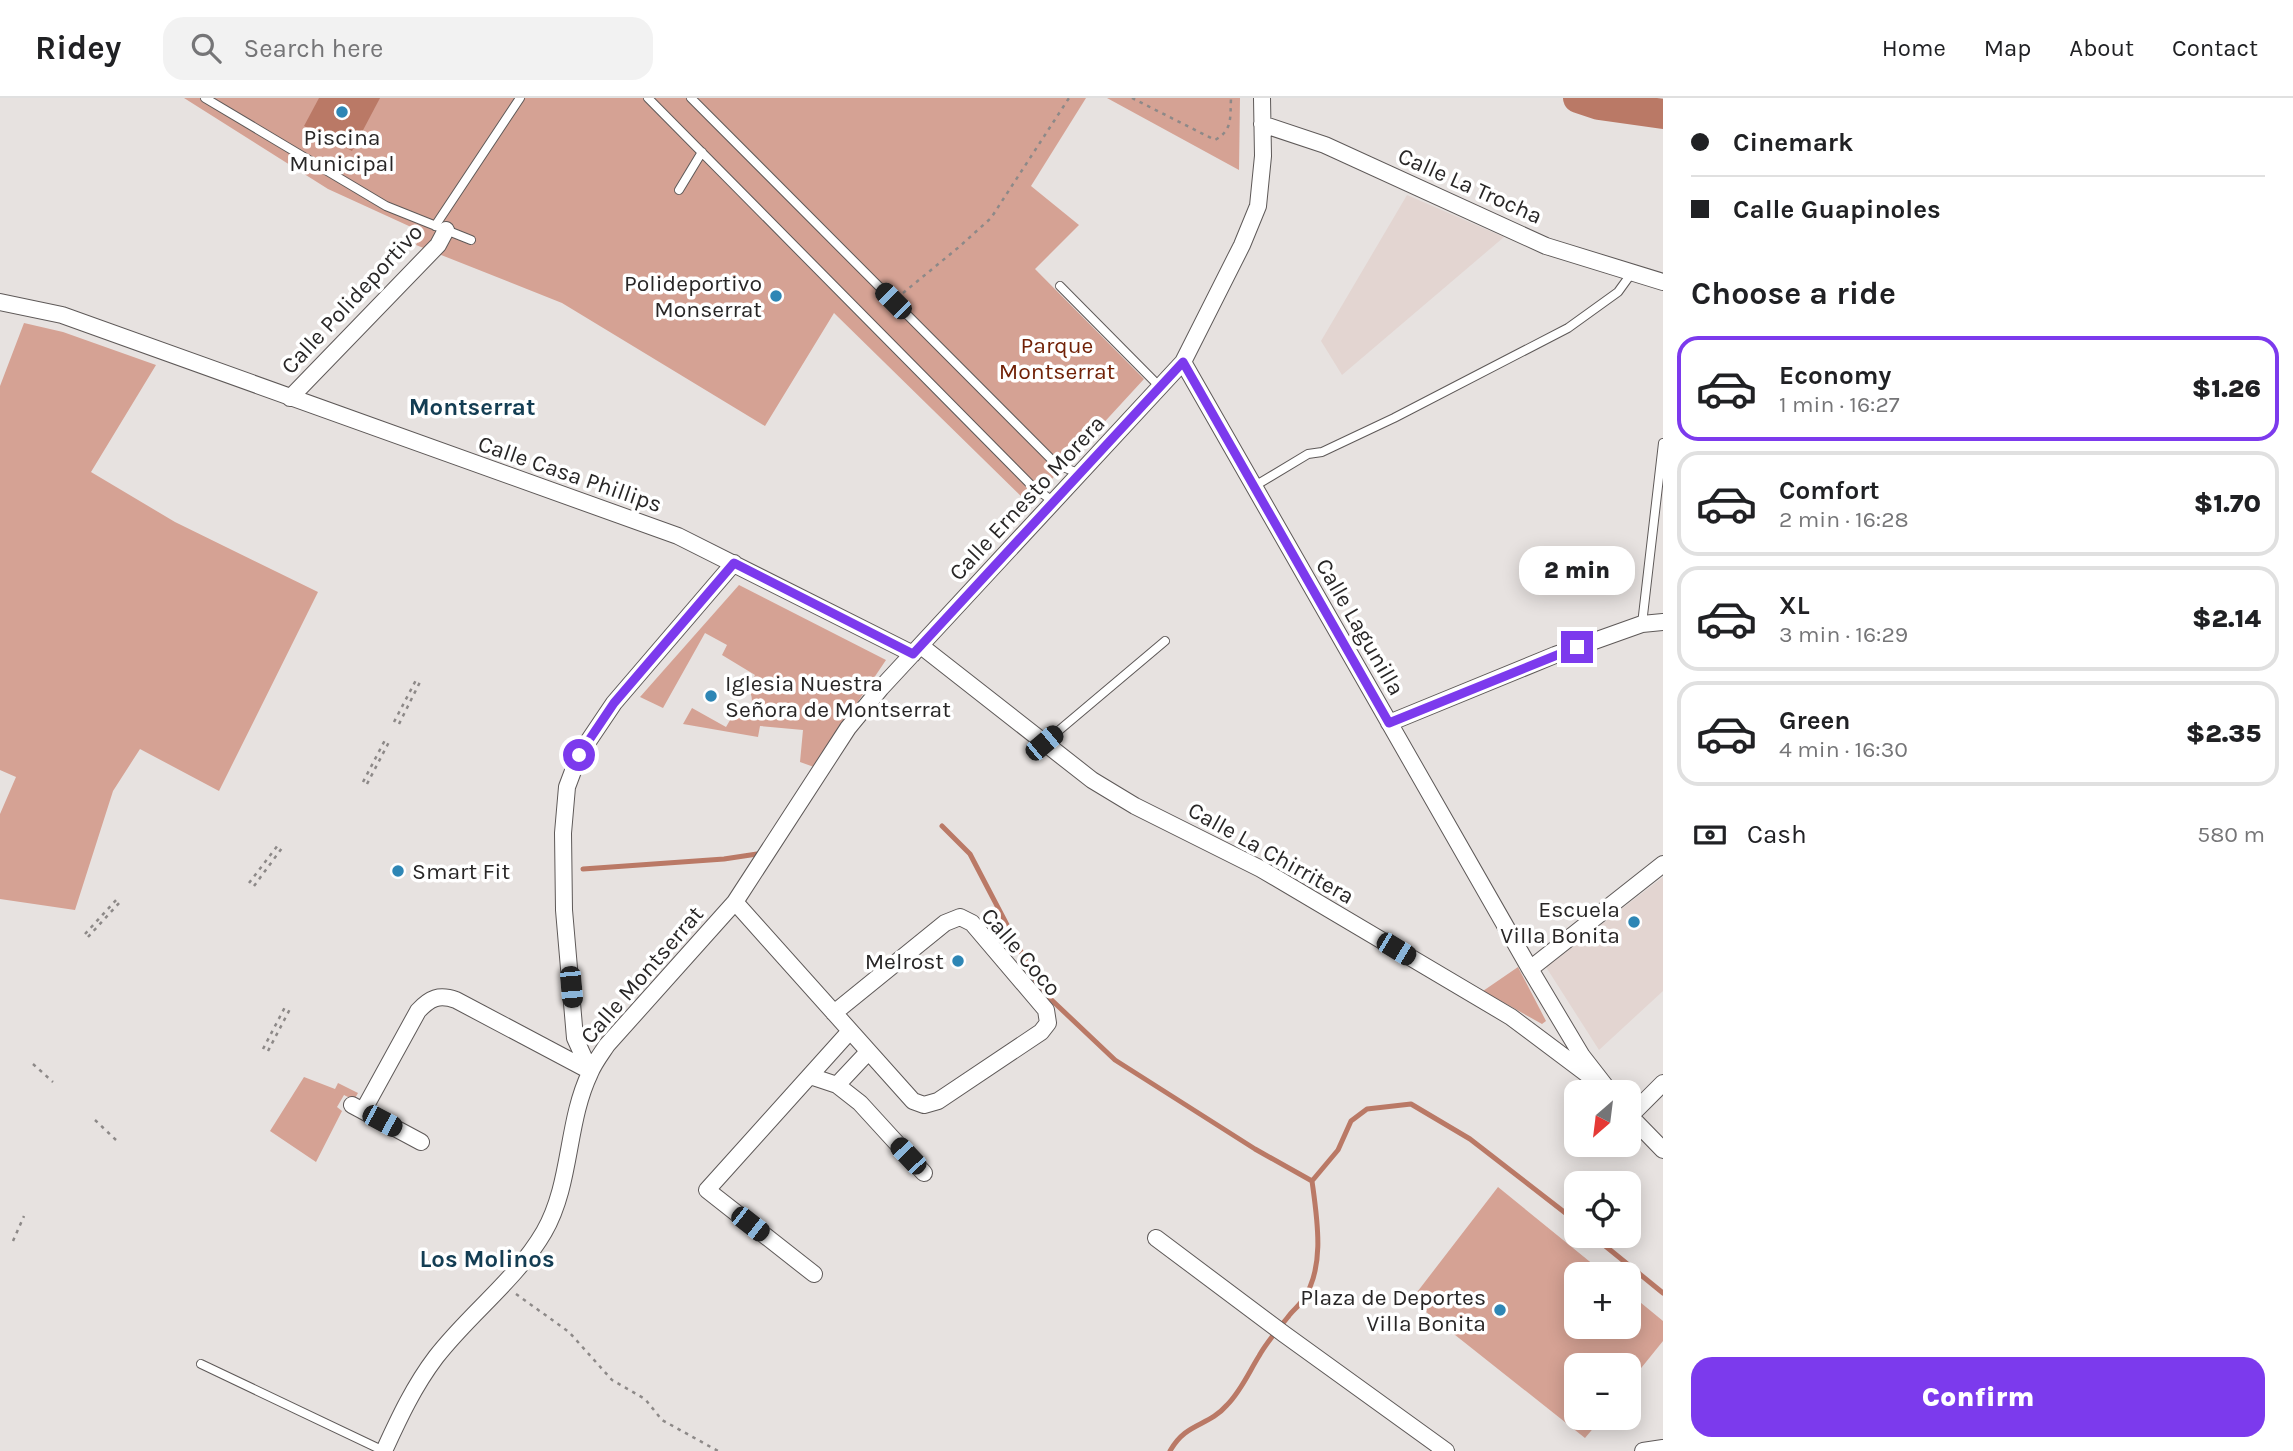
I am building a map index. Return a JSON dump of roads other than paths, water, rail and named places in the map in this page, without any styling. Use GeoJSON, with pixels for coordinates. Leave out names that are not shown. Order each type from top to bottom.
{"type":"FeatureCollection","features":[{"type":"Feature","properties":{"kind":"street","name":"Calle Ernesto Morera"},"geometry":{"type":"LineString","coordinates":[[917,650],[1183,362],[1242,245],[1258,206],[1262,156],[1262,98]]}},
{"type":"Feature","properties":{"kind":"street","name":"Calle La Trocha"},"geometry":{"type":"LineString","coordinates":[[1262,124],[1325,145],[1546,246],[1663,282]]}},
{"type":"Feature","properties":{"kind":"street","name":"Calle Polideportivo"},"geometry":{"type":"LineString","coordinates":[[289,398],[438,245],[440,228]]}},
{"type":"Feature","properties":{"kind":"street","name":"Calle Casa Phillips"},"geometry":{"type":"LineString","coordinates":[[0,302],[62,315],[678,536],[917,650]]}},
{"type":"Feature","properties":{"kind":"street","name":"Calle Lagunilla"},"geometry":{"type":"LineString","coordinates":[[1183,362],[1530,969],[1582,1056],[1601,1080]]}},
{"type":"Feature","properties":{"kind":"street"},"geometry":{"type":"LineString","coordinates":[[590,1071],[575,1038],[565,923],[563,833],[567,787],[579,755],[614,703],[734,563]]}},
{"type":"Feature","properties":{"kind":"street"},"geometry":{"type":"LineString","coordinates":[[1389,723],[1555,655],[1642,624],[1663,622]]}},
{"type":"Feature","properties":{"kind":"street","name":"Calle La Chirritera"},"geometry":{"type":"LineString","coordinates":[[917,650],[1115,795],[1261,869],[1511,1017],[1596,1080]]}},
{"type":"Feature","properties":{"kind":"street","name":"Calle Montserrat"},"geometry":{"type":"LineString","coordinates":[[384,1451],[411,1395],[435,1358],[533,1249],[556,1207],[578,1109],[590,1071],[607,1045],[735,902],[848,728],[917,650]]}},
{"type":"Feature","properties":{"kind":"street"},"geometry":{"type":"LineString","coordinates":[[1530,969],[1663,864]]}},
{"type":"Feature","properties":{"kind":"street","name":"Calle Coco"},"geometry":{"type":"LineString","coordinates":[[735,902],[868,1052],[913,1101],[924,1105],[938,1101],[1041,1032],[1048,1023],[1046,1010],[972,923],[960,917],[945,923],[834,1013]]}},
{"type":"Feature","properties":{"kind":"street"},"geometry":{"type":"LineString","coordinates":[[421,1142],[357,1108],[418,1011],[432,998],[444,996],[456,1000],[590,1071]]}},
{"type":"Feature","properties":{"kind":"street"},"geometry":{"type":"LineString","coordinates":[[814,1274],[707,1190],[850,1031]]}},
{"type":"Feature","properties":{"kind":"street"},"geometry":{"type":"LineString","coordinates":[[837,1085],[868,1052]]}},
{"type":"Feature","properties":{"kind":"street"},"geometry":{"type":"LineString","coordinates":[[810,1076],[837,1085],[860,1103],[924,1173]]}},
{"type":"Feature","properties":{"kind":"street"},"geometry":{"type":"LineString","coordinates":[[1642,1103],[1663,1083]]}},
{"type":"Feature","properties":{"kind":"street"},"geometry":{"type":"LineString","coordinates":[[1642,1128],[1663,1150]]}},
{"type":"Feature","properties":{"kind":"street"},"geometry":{"type":"LineString","coordinates":[[1156,1238],[1446,1451]]}},
{"type":"Feature","properties":{"kind":"street"},"geometry":{"type":"LineString","coordinates":[[1643,1451],[1663,1448]]}},
{"type":"Feature","properties":{"kind":"lane"},"geometry":{"type":"LineString","coordinates":[[205,98],[386,206],[471,240]]}},
{"type":"Feature","properties":{"kind":"lane"},"geometry":{"type":"LineString","coordinates":[[440,228],[520,98]]}},
{"type":"Feature","properties":{"kind":"lane"},"geometry":{"type":"LineString","coordinates":[[648,98],[1032,486],[1054,502]]}},
{"type":"Feature","properties":{"kind":"lane"},"geometry":{"type":"LineString","coordinates":[[691,98],[1056,464],[1080,474]]}},
{"type":"Feature","properties":{"kind":"lane"},"geometry":{"type":"LineString","coordinates":[[679,190],[702,152]]}},
{"type":"Feature","properties":{"kind":"lane"},"geometry":{"type":"LineString","coordinates":[[1253,487],[1307,454],[1322,452],[1425,403],[1567,328],[1618,292],[1631,274]]}},
{"type":"Feature","properties":{"kind":"lane"},"geometry":{"type":"LineString","coordinates":[[1060,286],[1160,387]]}},
{"type":"Feature","properties":{"kind":"lane"},"geometry":{"type":"LineString","coordinates":[[1642,624],[1663,443]]}},
{"type":"Feature","properties":{"kind":"lane"},"geometry":{"type":"LineString","coordinates":[[1044,743],[1165,641]]}},
{"type":"Feature","properties":{"kind":"lane"},"geometry":{"type":"LineString","coordinates":[[201,1364],[384,1451]]}},
{"type":"Feature","properties":{"kind":"waterway"},"geometry":{"type":"LineString","coordinates":[[1578,98],[1599,105],[1663,114]]}},
{"type":"Feature","properties":{"kind":"waterway"},"geometry":{"type":"LineString","coordinates":[[942,826],[970,854],[1041,990],[1115,1060],[1255,1149],[1312,1181]]}},
{"type":"Feature","properties":{"kind":"waterway"},"geometry":{"type":"LineString","coordinates":[[583,869],[724,859],[757,854]]}},
{"type":"Feature","properties":{"kind":"waterway"},"geometry":{"type":"LineString","coordinates":[[1312,1181],[1338,1150],[1351,1121],[1367,1109],[1411,1104],[1470,1139],[1564,1212]]}},
{"type":"Feature","properties":{"kind":"waterway"},"geometry":{"type":"LineString","coordinates":[[1170,1451],[1183,1435],[1220,1412],[1232,1400],[1266,1346],[1310,1288],[1318,1243],[1312,1181]]}},
{"type":"Feature","properties":{"kind":"waterway"},"geometry":{"type":"LineString","coordinates":[[1608,1248],[1663,1293]]}},
{"type":"Feature","properties":{"kind":"place","name":"Piscina Municipal"},"geometry":{"type":"Point","coordinates":[342,112]}},
{"type":"Feature","properties":{"kind":"place","name":"Polideportivo Monserrat"},"geometry":{"type":"Point","coordinates":[776,296]}},
{"type":"Feature","properties":{"kind":"place","name":"Iglesia Nuestra Señora de Montserrat"},"geometry":{"type":"Point","coordinates":[711,696]}},
{"type":"Feature","properties":{"kind":"place","name":"Smart Fit"},"geometry":{"type":"Point","coordinates":[398,871]}},
{"type":"Feature","properties":{"kind":"place","name":"Escuela Villa Bonita"},"geometry":{"type":"Point","coordinates":[1634,922]}},
{"type":"Feature","properties":{"kind":"place","name":"Melrost"},"geometry":{"type":"Point","coordinates":[958,961]}},
{"type":"Feature","properties":{"kind":"place","name":"Plaza de Deportes Villa Bonita"},"geometry":{"type":"Point","coordinates":[1500,1310]}},
{"type":"Feature","properties":{"kind":"district","name":"Montserrat"},"geometry":{"type":"Point","coordinates":[472,407]}},
{"type":"Feature","properties":{"kind":"district","name":"Los Molinos"},"geometry":{"type":"Point","coordinates":[487,1259]}},
{"type":"Feature","properties":{"kind":"park label","name":"Parque Montserrat"},"geometry":{"type":"Point","coordinates":[1057,358]}}]}
